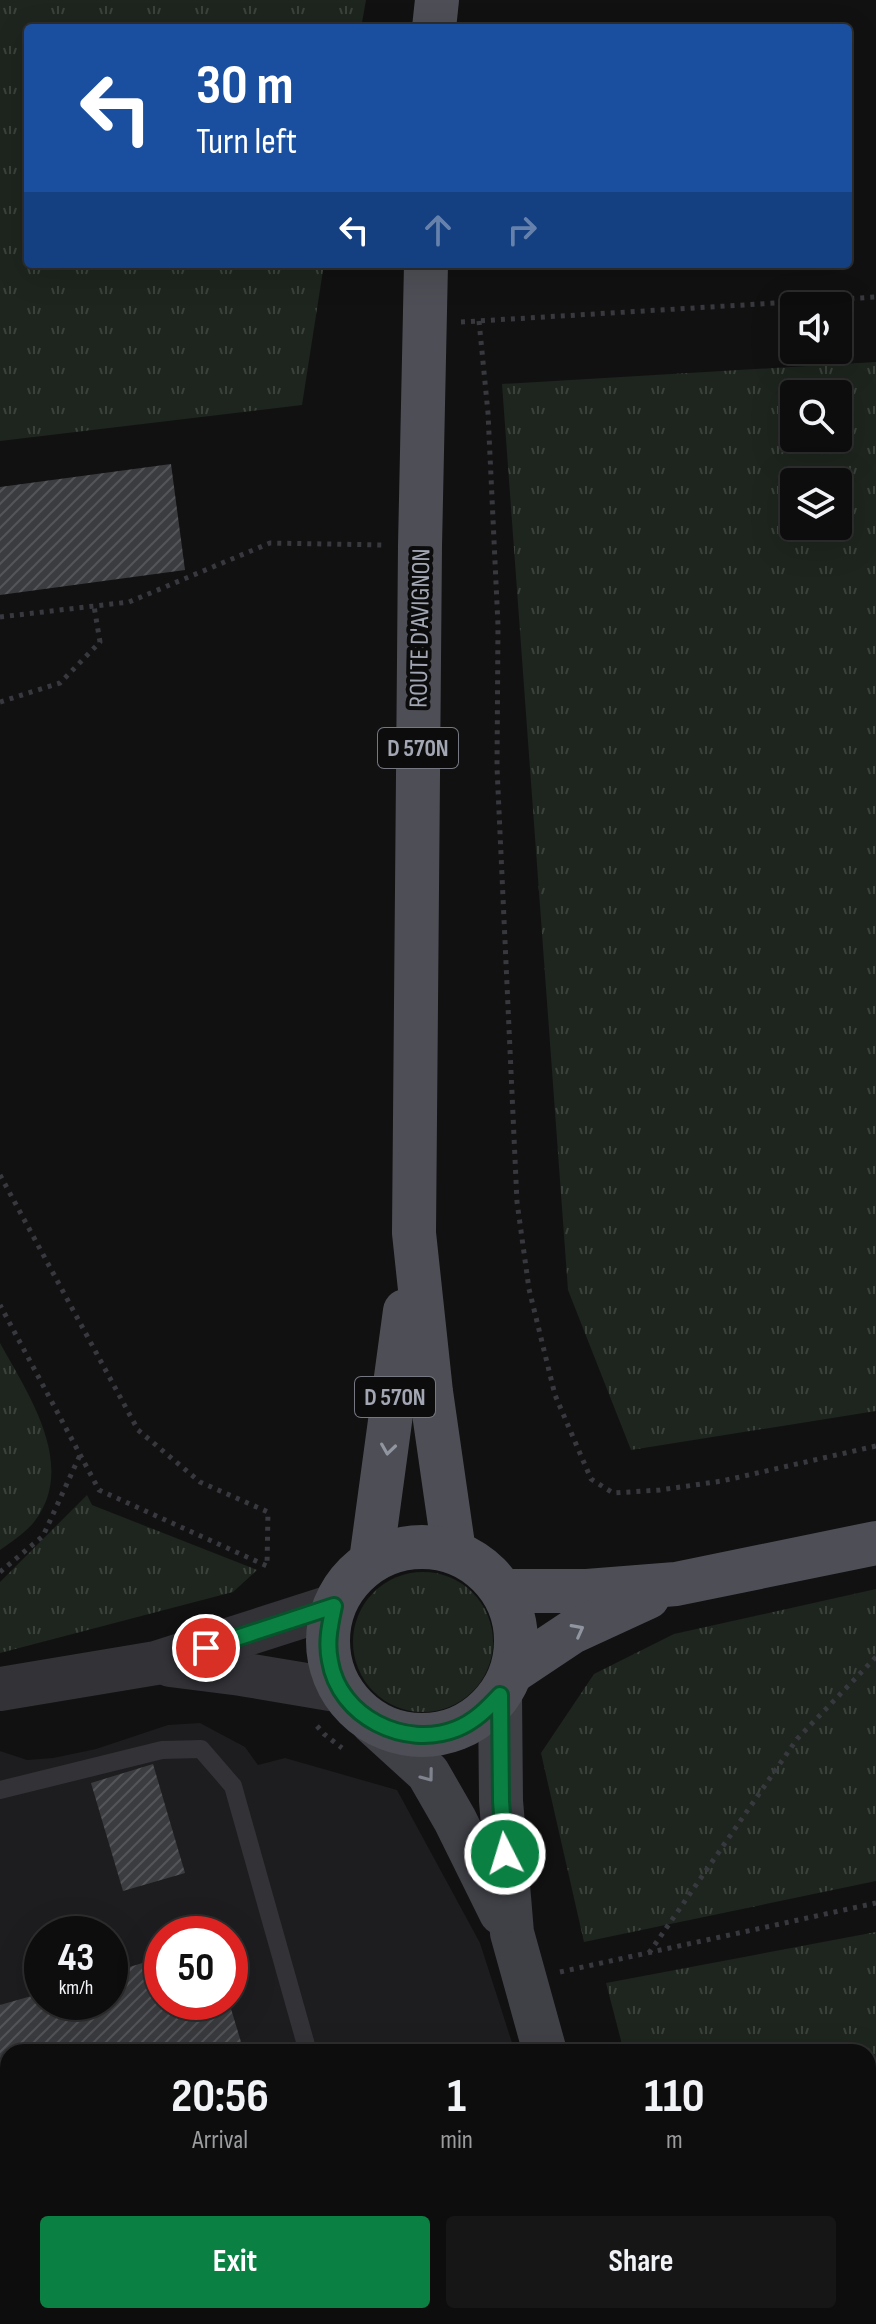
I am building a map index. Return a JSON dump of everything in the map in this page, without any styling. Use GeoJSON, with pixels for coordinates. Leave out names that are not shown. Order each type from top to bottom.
{"type":"FeatureCollection","features":[{"type":"Feature","properties":{"kind":"main road"},"geometry":{"type":"LineString","coordinates":[[434,24],[437,0]]}},
{"type":"Feature","properties":{"kind":"main road","name":"ROUTE D'AVIGNON"},"geometry":{"type":"LineString","coordinates":[[414,1233],[420,546],[426,268]]}},
{"type":"Feature","properties":{"kind":"main road","name":"D 570N"},"geometry":{"type":"LineString","coordinates":[[414,1233],[431,1392],[454,1552]]}},
{"type":"Feature","properties":{"kind":"main road","name":"D 570N"},"geometry":{"type":"LineString","coordinates":[[371,1561],[394,1409],[414,1233]]}},
{"type":"Feature","properties":{"kind":"main road"},"geometry":{"type":"LineString","coordinates":[[503,1591],[587,1591],[676,1584],[876,1543]]}},
{"type":"Feature","properties":{"kind":"main road"},"geometry":{"type":"LineString","coordinates":[[359,1736],[355,1708],[329,1707],[327,1634],[334,1606],[349,1580],[371,1561],[397,1549],[426,1546],[454,1552],[482,1567],[503,1591],[515,1622],[517,1647],[506,1684],[501,1801],[512,1933]]}},
{"type":"Feature","properties":{"kind":"main road"},"geometry":{"type":"LineString","coordinates":[[359,1736],[398,1733],[427,1736],[455,1730],[480,1716],[506,1684],[572,1632],[676,1584]]}},
{"type":"Feature","properties":{"kind":"main road"},"geometry":{"type":"LineString","coordinates":[[359,1736],[428,1773],[512,1933],[543,2044]]}},
{"type":"Feature","properties":{"kind":"street"},"geometry":{"type":"LineString","coordinates":[[0,1689],[156,1663],[334,1606]]}},
{"type":"Feature","properties":{"kind":"street"},"geometry":{"type":"LineString","coordinates":[[156,1663],[241,1674],[329,1707]]}},
{"type":"Feature","properties":{"kind":"lane"},"geometry":{"type":"LineString","coordinates":[[0,1790],[162,1750],[201,1749],[233,1786],[306,2044]]}},
{"type":"Feature","properties":{"kind":"path"},"geometry":{"type":"LineString","coordinates":[[424,324],[876,297]]}},
{"type":"Feature","properties":{"kind":"path"},"geometry":{"type":"LineString","coordinates":[[479,321],[488,413],[497,609],[498,797],[517,1202],[529,1289],[555,1395],[591,1479],[613,1493],[722,1481],[876,1446]]}},
{"type":"Feature","properties":{"kind":"path"},"geometry":{"type":"LineString","coordinates":[[0,617],[129,602],[270,543],[420,546]]}},
{"type":"Feature","properties":{"kind":"path"},"geometry":{"type":"LineString","coordinates":[[0,702],[60,683],[100,642],[94,606]]}},
{"type":"Feature","properties":{"kind":"path"},"geometry":{"type":"LineString","coordinates":[[0,1175],[138,1430],[200,1482],[268,1512],[267,1566],[99,1490],[0,1305]]}},
{"type":"Feature","properties":{"kind":"path"},"geometry":{"type":"LineString","coordinates":[[0,1572],[43,1536],[80,1455]]}},
{"type":"Feature","properties":{"kind":"path"},"geometry":{"type":"LineString","coordinates":[[649,1953],[797,1739],[876,1657]]}},
{"type":"Feature","properties":{"kind":"path"},"geometry":{"type":"LineString","coordinates":[[329,1707],[324,1734],[359,1736]]}},
{"type":"Feature","properties":{"kind":"path"},"geometry":{"type":"LineString","coordinates":[[525,1979],[876,1903]]}},
{"type":"Feature","properties":{"kind":"shaded area"},"geometry":{"type":"Polygon","coordinates":[[[200,1723],[245,1747],[258,1765],[285,1758],[397,1790],[480,1943],[512,2044],[0,2044],[0,1751],[27,1760],[96,1749],[168,1725],[200,1723]]]}},
{"type":"Feature","properties":{"kind":"green space"},"geometry":{"type":"Polygon","coordinates":[[[0,0],[366,0],[362,24],[24,24],[24,268],[323,268],[302,405],[0,441],[0,0]]]}},
{"type":"Feature","properties":{"kind":"green space"},"geometry":{"type":"Polygon","coordinates":[[[876,362],[876,1411],[631,1450],[568,1290],[502,384],[876,362]]]}},
{"type":"Feature","properties":{"kind":"green space"},"geometry":{"type":"Polygon","coordinates":[[[0,1343],[35,1407],[50,1454],[51,1478],[46,1500],[34,1522],[0,1550],[0,1343]]]}},
{"type":"Feature","properties":{"kind":"green space"},"geometry":{"type":"Polygon","coordinates":[[[87,1495],[92,1505],[257,1570],[233,1592],[0,1653],[0,1582],[87,1495]]]}},
{"type":"Feature","properties":{"kind":"green space"},"geometry":{"type":"Polygon","coordinates":[[[423,1572],[450,1577],[473,1592],[488,1615],[493,1642],[488,1669],[473,1692],[450,1707],[423,1712],[396,1707],[373,1692],[358,1669],[353,1642],[358,1615],[373,1592],[396,1577],[423,1572]]]}},
{"type":"Feature","properties":{"kind":"green space"},"geometry":{"type":"Polygon","coordinates":[[[876,1589],[876,1881],[584,1942],[541,1753],[594,1674],[674,1634],[876,1589]]]}},
{"type":"Feature","properties":{"kind":"green space"},"geometry":{"type":"Polygon","coordinates":[[[876,1932],[876,2044],[622,2044],[606,1983],[876,1932]]]}},
{"type":"Feature","properties":{"kind":"building"},"geometry":{"type":"Polygon","coordinates":[[[171,464],[185,570],[0,595],[0,487],[171,464]]]}},
{"type":"Feature","properties":{"kind":"building"},"geometry":{"type":"Polygon","coordinates":[[[153,1764],[185,1873],[123,1891],[91,1783],[153,1764]]]}},
{"type":"Feature","properties":{"kind":"building"},"geometry":{"type":"Polygon","coordinates":[[[144,1963],[144,2020],[234,2020],[242,2044],[0,2044],[0,2005],[24,1998],[24,2020],[128,2020],[128,1967],[144,1963]]]}},
{"type":"Feature","properties":{"kind":"route"},"geometry":{"type":"LineString","coordinates":[[206,1648],[334,1606],[327,1634],[330,1664],[342,1691],[355,1708],[372,1722],[398,1733],[427,1736],[455,1730],[480,1716],[500,1695],[505,1854]]}}]}
